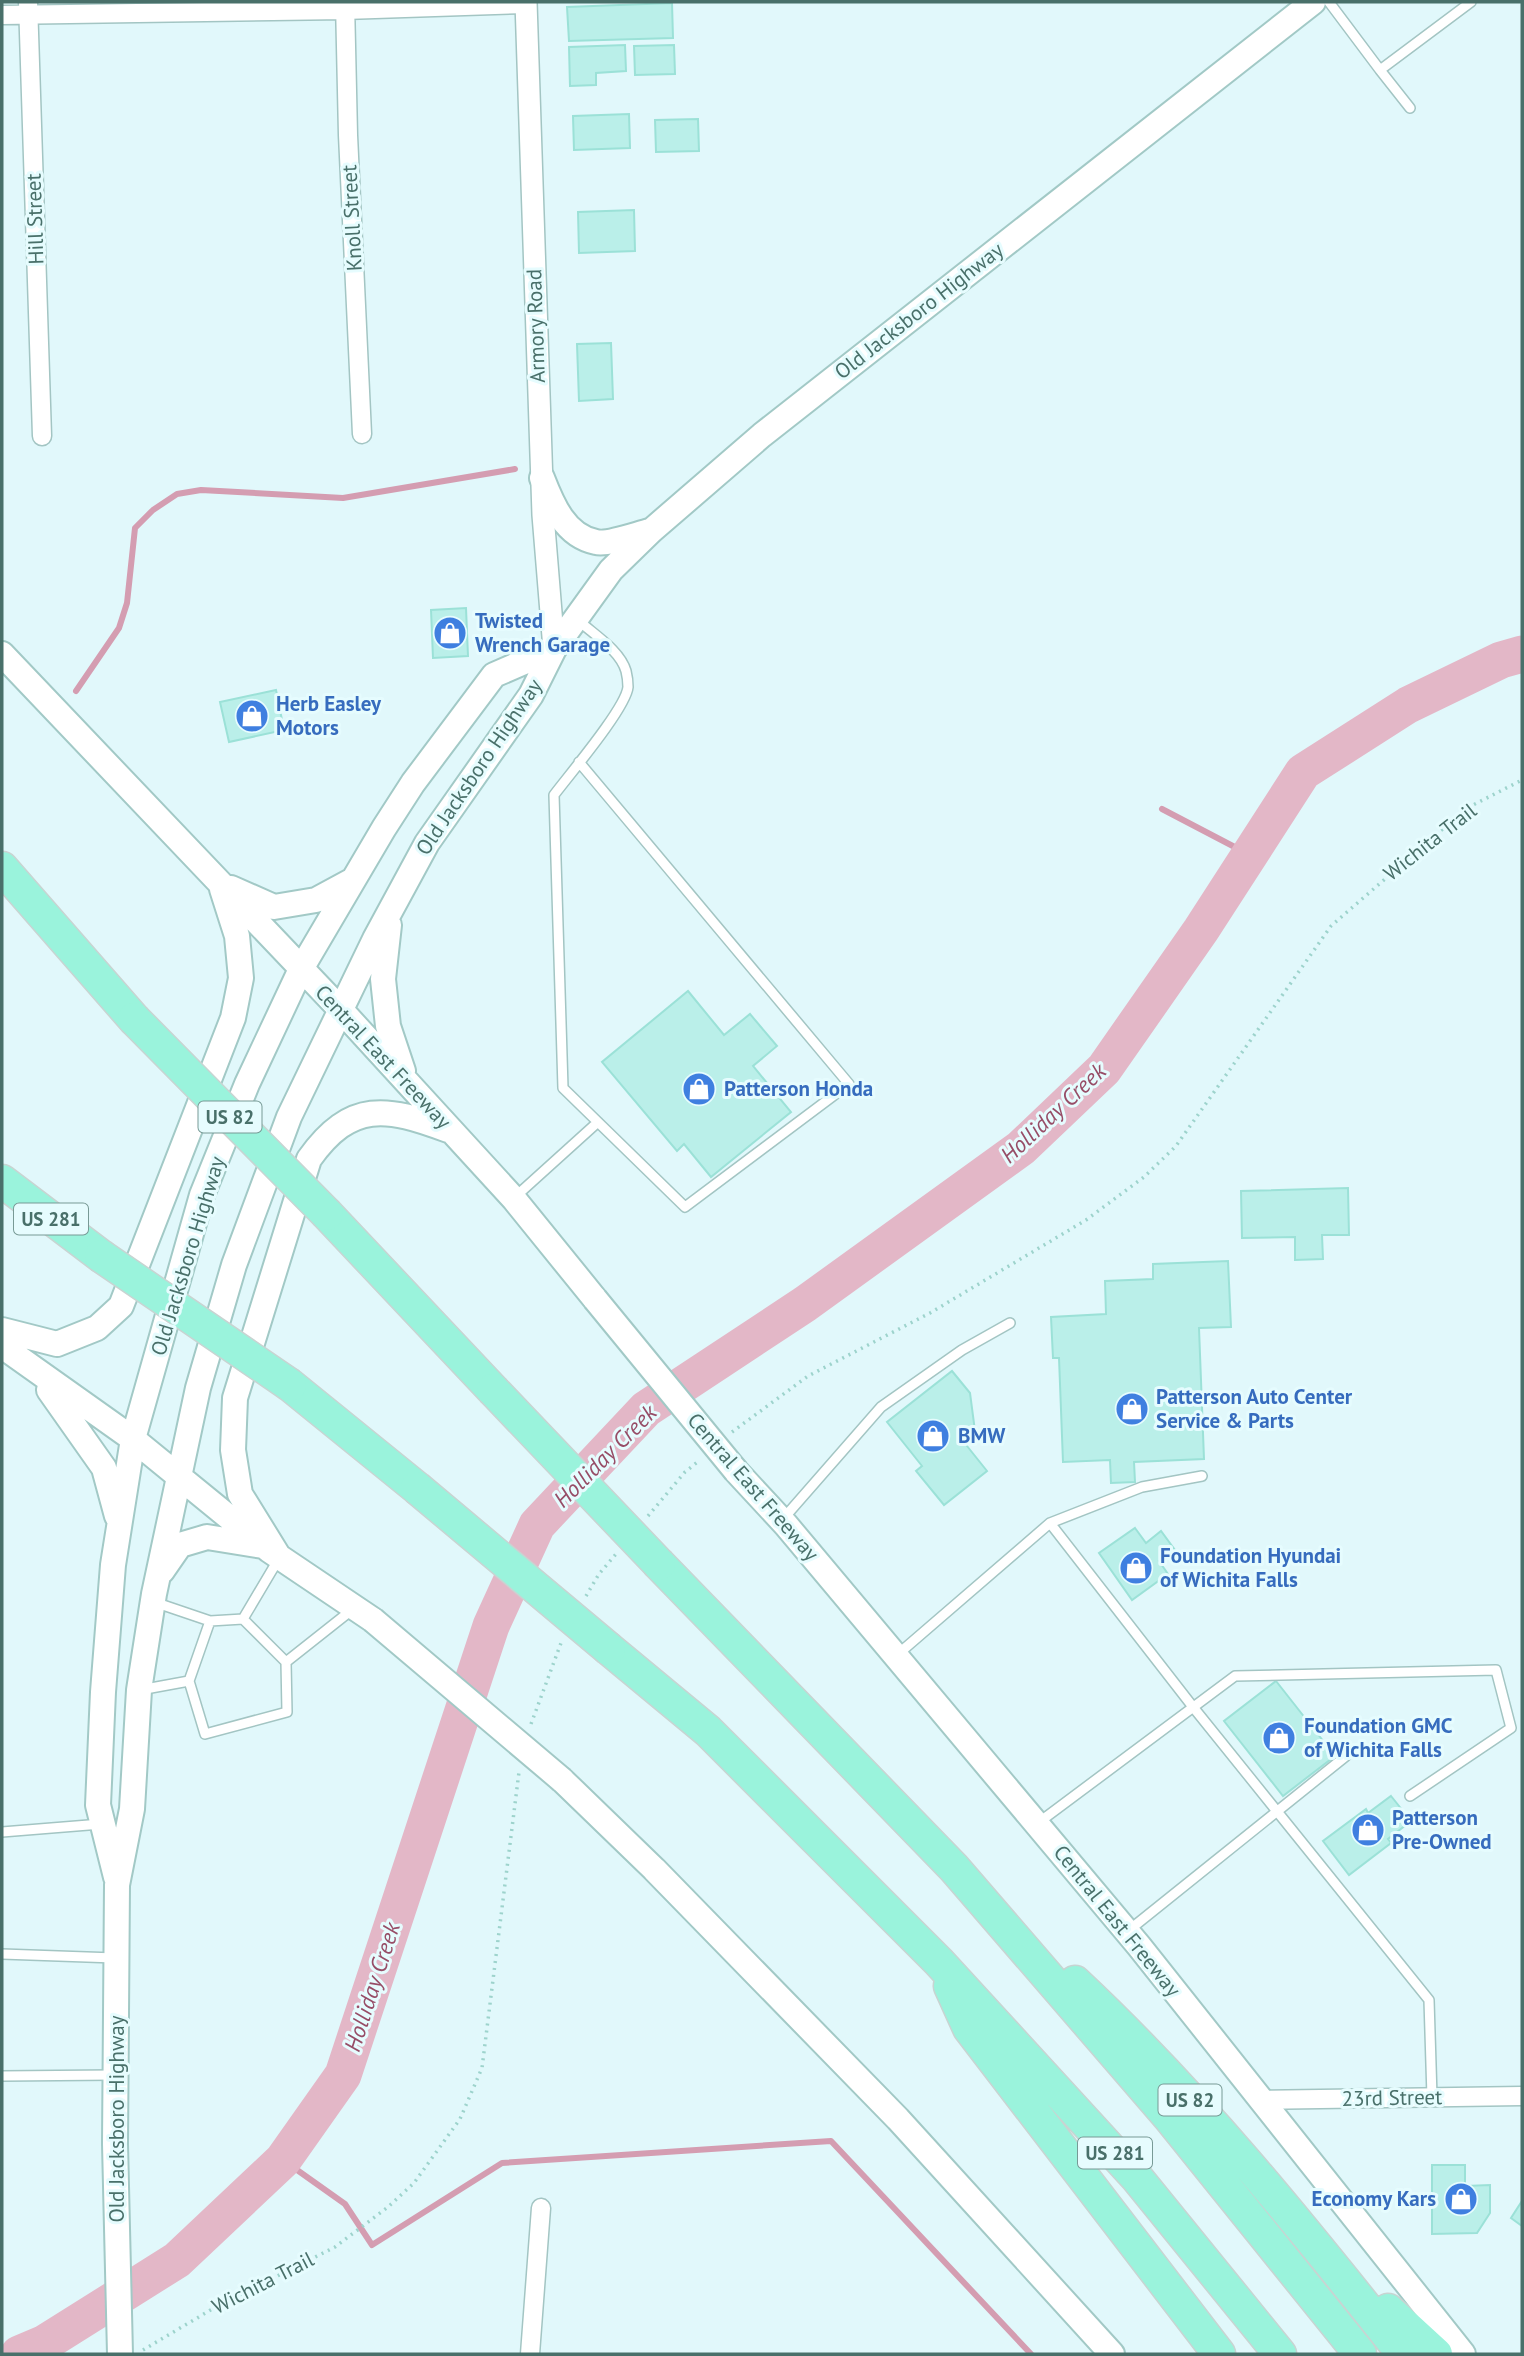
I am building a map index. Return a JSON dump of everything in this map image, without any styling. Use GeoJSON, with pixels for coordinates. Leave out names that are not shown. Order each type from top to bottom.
{"type":"FeatureCollection","features":[{"type":"Feature","properties":{"kind":"highway","name":"US 82"},"geometry":{"type":"LineString","coordinates":[[2,868],[134,1018],[327,1214],[659,1564],[954,1868],[1132,2035],[1294,2216],[1402,2354]]}},
{"type":"Feature","properties":{"kind":"highway"},"geometry":{"type":"LineString","coordinates":[[2,880],[33,903]]}},
{"type":"Feature","properties":{"kind":"highway","name":"US 281"},"geometry":{"type":"LineString","coordinates":[[2,1181],[101,1256]]}},
{"type":"Feature","properties":{"kind":"highway"},"geometry":{"type":"LineString","coordinates":[[2,1199],[101,1256],[290,1385],[708,1731],[939,1962],[969,2028],[1219,2354]]}},
{"type":"Feature","properties":{"kind":"highway","name":"US 281"},"geometry":{"type":"LineString","coordinates":[[954,1868],[1169,2117],[1360,2354]]}},
{"type":"Feature","properties":{"kind":"highway","name":"US 281"},"geometry":{"type":"LineString","coordinates":[[939,1962],[1137,2178],[1280,2354]]}},
{"type":"Feature","properties":{"kind":"highway"},"geometry":{"type":"LineString","coordinates":[[1294,2216],[1406,2328],[1436,2354]]}},
{"type":"Feature","properties":{"kind":"main road","name":"Old Jacksboro Highway"},"geometry":{"type":"LineString","coordinates":[[120,2354],[115,2144],[117,1885],[132,1809],[139,1690],[155,1590],[198,1388],[234,1265],[289,1117],[340,1009],[427,843],[531,695],[554,649],[611,570],[651,531],[762,435],[1313,2]]}},
{"type":"Feature","properties":{"kind":"main road"},"geometry":{"type":"LineString","coordinates":[[542,478],[555,512],[575,533],[598,543],[651,531]]}},
{"type":"Feature","properties":{"kind":"main road","name":"Old Jacksboro Highway"},"geometry":{"type":"LineString","coordinates":[[117,1885],[98,1805],[113,1565],[133,1439],[202,1195],[247,1084],[301,969],[413,783],[494,676],[554,649]]}},
{"type":"Feature","properties":{"kind":"main road","name":"Central East Freeway"},"geometry":{"type":"LineString","coordinates":[[2,654],[340,1009],[514,1199],[736,1471],[782,1521],[1127,1933],[1463,2354]]}},
{"type":"Feature","properties":{"kind":"main road"},"geometry":{"type":"LineString","coordinates":[[220,884],[274,907],[316,900],[354,879]]}},
{"type":"Feature","properties":{"kind":"main road"},"geometry":{"type":"LineString","coordinates":[[2,1330],[57,1344],[97,1328],[121,1306],[233,1018],[241,978],[237,936],[220,884]]}},
{"type":"Feature","properties":{"kind":"main road"},"geometry":{"type":"LineString","coordinates":[[390,911],[383,979],[388,1026],[406,1082]]}},
{"type":"Feature","properties":{"kind":"main road"},"geometry":{"type":"LineString","coordinates":[[272,1552],[240,1494],[233,1450],[235,1398],[309,1159],[323,1139],[345,1121],[375,1112],[414,1118],[452,1132]]}},
{"type":"Feature","properties":{"kind":"main road"},"geometry":{"type":"LineString","coordinates":[[2,1346],[133,1439],[272,1552],[363,1614],[562,1780],[898,2119],[1112,2354]]}},
{"type":"Feature","properties":{"kind":"main road"},"geometry":{"type":"LineString","coordinates":[[36,1372],[104,1468],[119,1522]]}},
{"type":"Feature","properties":{"kind":"main road"},"geometry":{"type":"LineString","coordinates":[[155,1590],[180,1545],[207,1537],[272,1552]]}},
{"type":"Feature","properties":{"kind":"street"},"geometry":{"type":"LineString","coordinates":[[2,15],[28,8],[526,3]]}},
{"type":"Feature","properties":{"kind":"street","name":"Armory Road"},"geometry":{"type":"LineString","coordinates":[[526,3],[542,478],[554,649]]}},
{"type":"Feature","properties":{"kind":"street","name":"Knoll Street"},"geometry":{"type":"LineString","coordinates":[[345,6],[348,135],[362,433]]}},
{"type":"Feature","properties":{"kind":"street","name":"Hill Street"},"geometry":{"type":"LineString","coordinates":[[28,8],[42,436]]}},
{"type":"Feature","properties":{"kind":"street","name":"23rd Street"},"geometry":{"type":"LineString","coordinates":[[1261,2100],[1522,2096]]}},
{"type":"Feature","properties":{"kind":"street"},"geometry":{"type":"LineString","coordinates":[[530,2354],[541,2208]]}},
{"type":"Feature","properties":{"kind":"lane"},"geometry":{"type":"LineString","coordinates":[[1329,2],[1410,108]]}},
{"type":"Feature","properties":{"kind":"lane"},"geometry":{"type":"LineString","coordinates":[[1380,70],[1471,2]]}},
{"type":"Feature","properties":{"kind":"lane"},"geometry":{"type":"LineString","coordinates":[[576,619],[618,656],[626,670],[628,689],[619,709],[554,795],[563,1088],[685,1207],[849,1084],[579,762]]}},
{"type":"Feature","properties":{"kind":"lane"},"geometry":{"type":"LineString","coordinates":[[514,1199],[598,1122]]}},
{"type":"Feature","properties":{"kind":"lane"},"geometry":{"type":"LineString","coordinates":[[782,1521],[881,1407],[962,1350],[1010,1323]]}},
{"type":"Feature","properties":{"kind":"lane"},"geometry":{"type":"LineString","coordinates":[[896,1656],[1050,1524],[1142,1487],[1202,1476]]}},
{"type":"Feature","properties":{"kind":"lane"},"geometry":{"type":"LineString","coordinates":[[1050,1524],[1429,2000],[1432,2097]]}},
{"type":"Feature","properties":{"kind":"lane"},"geometry":{"type":"LineString","coordinates":[[243,1619],[272,1552]]}},
{"type":"Feature","properties":{"kind":"lane"},"geometry":{"type":"LineString","coordinates":[[155,1590],[210,1621],[243,1619],[286,1662],[287,1712],[205,1734],[189,1681],[210,1621]]}},
{"type":"Feature","properties":{"kind":"lane"},"geometry":{"type":"LineString","coordinates":[[286,1662],[363,1614]]}},
{"type":"Feature","properties":{"kind":"lane"},"geometry":{"type":"LineString","coordinates":[[1036,1824],[1236,1676],[1496,1670],[1511,1728],[1410,1796]]}},
{"type":"Feature","properties":{"kind":"lane"},"geometry":{"type":"LineString","coordinates":[[139,1690],[189,1681]]}},
{"type":"Feature","properties":{"kind":"lane"},"geometry":{"type":"LineString","coordinates":[[1127,1933],[1346,1756]]}},
{"type":"Feature","properties":{"kind":"lane"},"geometry":{"type":"LineString","coordinates":[[2,1832],[103,1824]]}},
{"type":"Feature","properties":{"kind":"lane"},"geometry":{"type":"LineString","coordinates":[[2,1954],[117,1958]]}},
{"type":"Feature","properties":{"kind":"lane"},"geometry":{"type":"LineString","coordinates":[[2,2076],[116,2075]]}},
{"type":"Feature","properties":{"kind":"path","name":"Wichita Trail"},"geometry":{"type":"LineString","coordinates":[[1375,886],[1473,806],[1522,780]]}},
{"type":"Feature","properties":{"kind":"path","name":"Wichita Trail"},"geometry":{"type":"LineString","coordinates":[[135,2354],[214,2308],[335,2247],[388,2207]]}},
{"type":"Feature","properties":{"kind":"building"},"geometry":{"type":"Polygon","coordinates":[[[672,3],[673,38],[569,41],[567,7],[672,3]]]}},
{"type":"Feature","properties":{"kind":"building"},"geometry":{"type":"Polygon","coordinates":[[[625,45],[626,71],[596,73],[596,85],[570,86],[569,47],[625,45]]]}},
{"type":"Feature","properties":{"kind":"building"},"geometry":{"type":"Polygon","coordinates":[[[674,45],[675,74],[635,75],[634,46],[674,45]]]}},
{"type":"Feature","properties":{"kind":"building"},"geometry":{"type":"Polygon","coordinates":[[[629,114],[630,148],[574,150],[573,116],[629,114]]]}},
{"type":"Feature","properties":{"kind":"building"},"geometry":{"type":"Polygon","coordinates":[[[698,119],[699,151],[656,152],[655,120],[698,119]]]}},
{"type":"Feature","properties":{"kind":"building"},"geometry":{"type":"Polygon","coordinates":[[[634,210],[635,251],[579,253],[578,212],[634,210]]]}},
{"type":"Feature","properties":{"kind":"building"},"geometry":{"type":"Polygon","coordinates":[[[611,343],[613,399],[579,401],[577,344],[611,343]]]}},
{"type":"Feature","properties":{"kind":"building","name":"Twisted Wrench Garage"},"geometry":{"type":"Polygon","coordinates":[[[466,608],[468,656],[433,658],[431,610],[466,608]]]}},
{"type":"Feature","properties":{"kind":"building","name":"Herb Easley Motors"},"geometry":{"type":"Polygon","coordinates":[[[276,690],[284,730],[229,742],[220,702],[276,690]]]}},
{"type":"Feature","properties":{"kind":"building","name":"Patterson Honda"},"geometry":{"type":"Polygon","coordinates":[[[688,991],[724,1035],[750,1014],[777,1046],[753,1066],[791,1112],[711,1177],[684,1144],[677,1151],[602,1062],[688,991]]]}},
{"type":"Feature","properties":{"kind":"building"},"geometry":{"type":"Polygon","coordinates":[[[1348,1188],[1349,1235],[1322,1235],[1323,1259],[1295,1260],[1295,1237],[1242,1238],[1241,1191],[1348,1188]]]}},
{"type":"Feature","properties":{"kind":"building","name":"Patterson Auto Center Service & Parts"},"geometry":{"type":"Polygon","coordinates":[[[1228,1261],[1231,1327],[1199,1328],[1204,1459],[1134,1462],[1135,1482],[1111,1483],[1110,1460],[1063,1462],[1059,1358],[1053,1358],[1051,1317],[1106,1314],[1105,1281],[1153,1279],[1153,1264],[1228,1261]]]}},
{"type":"Feature","properties":{"kind":"building","name":"BMW"},"geometry":{"type":"Polygon","coordinates":[[[952,1371],[970,1393],[975,1431],[963,1441],[987,1471],[944,1505],[916,1471],[922,1466],[887,1422],[952,1371]]]}},
{"type":"Feature","properties":{"kind":"building","name":"Foundation Hyundai of Wichita Falls"},"geometry":{"type":"Polygon","coordinates":[[[1135,1528],[1146,1543],[1161,1531],[1175,1550],[1159,1561],[1168,1574],[1132,1600],[1099,1553],[1135,1528]]]}},
{"type":"Feature","properties":{"kind":"building","name":"Foundation GMC of Wichita Falls"},"geometry":{"type":"Polygon","coordinates":[[[1276,1681],[1335,1756],[1283,1796],[1224,1721],[1276,1681]]]}},
{"type":"Feature","properties":{"kind":"building","name":"Patterson Pre-Owned"},"geometry":{"type":"Polygon","coordinates":[[[1391,1796],[1411,1821],[1388,1839],[1391,1843],[1349,1875],[1323,1841],[1366,1809],[1368,1813],[1391,1796]]]}},
{"type":"Feature","properties":{"kind":"building","name":"Economy Kars"},"geometry":{"type":"Polygon","coordinates":[[[1432,2165],[1465,2165],[1465,2186],[1490,2185],[1490,2213],[1477,2233],[1432,2234],[1432,2165]]]}},
{"type":"Feature","properties":{"kind":"building"},"geometry":{"type":"Polygon","coordinates":[[[1522,2201],[1522,2226],[1511,2218],[1522,2201]]]}},
{"type":"Feature","properties":{"kind":"waterway"},"geometry":{"type":"LineString","coordinates":[[76,691],[119,628],[127,603],[135,528],[153,510],[177,494],[201,490],[343,498],[515,469]]}},
{"type":"Feature","properties":{"kind":"waterway","name":"Holliday Creek"},"geometry":{"type":"LineString","coordinates":[[19,2354],[45,2343],[177,2260],[283,2160],[343,2075],[491,1626],[537,1525],[646,1409],[805,1304],[1021,1148],[1104,1069],[1201,930],[1303,772],[1408,705],[1501,660],[1522,654]]}},
{"type":"Feature","properties":{"kind":"waterway"},"geometry":{"type":"LineString","coordinates":[[1162,809],[1250,855]]}},
{"type":"Feature","properties":{"kind":"waterway"},"geometry":{"type":"LineString","coordinates":[[283,2160],[345,2204],[372,2245],[502,2163],[831,2141],[1031,2354]]}},
{"type":"Feature","properties":{"kind":"place","name":"Twisted Wrench Garage"},"geometry":{"type":"Point","coordinates":[450,633]}},
{"type":"Feature","properties":{"kind":"place","name":"Herb Easley Motors"},"geometry":{"type":"Point","coordinates":[252,716]}},
{"type":"Feature","properties":{"kind":"place","name":"Patterson Honda"},"geometry":{"type":"Point","coordinates":[699,1089]}},
{"type":"Feature","properties":{"kind":"place","name":"Patterson Auto Center Service & Parts"},"geometry":{"type":"Point","coordinates":[1132,1409]}},
{"type":"Feature","properties":{"kind":"place","name":"BMW"},"geometry":{"type":"Point","coordinates":[933,1436]}},
{"type":"Feature","properties":{"kind":"place","name":"Foundation Hyundai of Wichita Falls"},"geometry":{"type":"Point","coordinates":[1136,1568]}},
{"type":"Feature","properties":{"kind":"place","name":"Foundation GMC of Wichita Falls"},"geometry":{"type":"Point","coordinates":[1279,1738]}},
{"type":"Feature","properties":{"kind":"place","name":"Patterson Pre-Owned"},"geometry":{"type":"Point","coordinates":[1368,1830]}},
{"type":"Feature","properties":{"kind":"place","name":"Economy Kars"},"geometry":{"type":"Point","coordinates":[1461,2199]}}]}
